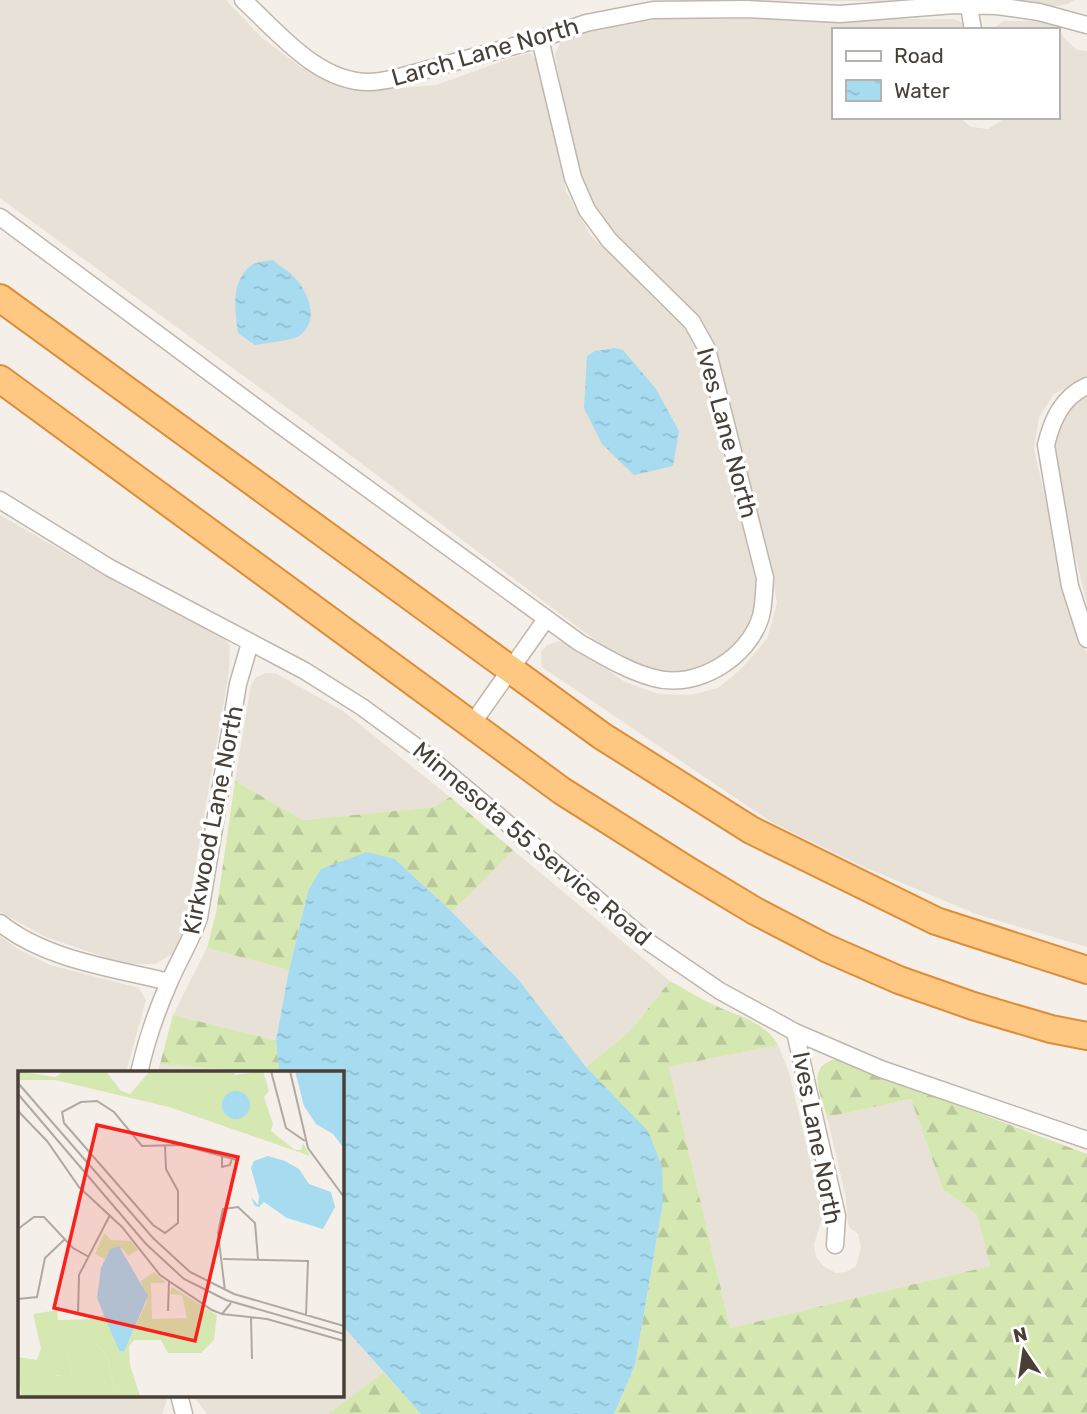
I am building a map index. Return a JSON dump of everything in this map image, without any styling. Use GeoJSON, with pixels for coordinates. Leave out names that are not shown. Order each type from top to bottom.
{"type":"FeatureCollection","features":[{"type":"Feature","properties":{"kind":"highway"},"geometry":{"type":"LineString","coordinates":[[0,298],[602,736],[751,830],[936,921],[1087,970]]}},
{"type":"Feature","properties":{"kind":"highway"},"geometry":{"type":"LineString","coordinates":[[0,379],[562,791],[624,832],[755,911],[826,948],[900,980],[973,1006],[1051,1029],[1087,1036]]}},
{"type":"Feature","properties":{"kind":"street","name":"Larch Lane North"},"geometry":{"type":"LineString","coordinates":[[243,0],[297,50],[319,66],[342,77],[369,83],[540,39],[586,23],[653,10],[747,9],[840,14],[997,6],[1040,12],[1087,25]]}},
{"type":"Feature","properties":{"kind":"street"},"geometry":{"type":"LineString","coordinates":[[969,6],[973,28]]}},
{"type":"Feature","properties":{"kind":"street"},"geometry":{"type":"LineString","coordinates":[[1040,12],[1050,20],[1052,28]]}},
{"type":"Feature","properties":{"kind":"street","name":"Ives Lane North"},"geometry":{"type":"LineString","coordinates":[[0,217],[580,643],[632,671],[657,680],[686,680],[716,671],[742,650],[761,617],[765,578],[707,349],[692,322],[609,240],[587,210],[573,178],[540,39]]}},
{"type":"Feature","properties":{"kind":"street"},"geometry":{"type":"LineString","coordinates":[[1087,386],[1063,403],[1051,423],[1046,445],[1070,586],[1087,639]]}},
{"type":"Feature","properties":{"kind":"street","name":"Minnesota 55 Service Road"},"geometry":{"type":"LineString","coordinates":[[0,500],[100,562],[305,671],[362,707],[418,748],[647,941],[720,991],[795,1032],[881,1069],[1087,1140]]}},
{"type":"Feature","properties":{"kind":"street"},"geometry":{"type":"LineString","coordinates":[[472,724],[546,619]]}},
{"type":"Feature","properties":{"kind":"street","name":"Kirkwood Lane North"},"geometry":{"type":"LineString","coordinates":[[140,1071],[169,982],[191,942],[199,918],[238,684],[250,643]]}},
{"type":"Feature","properties":{"kind":"street"},"geometry":{"type":"LineString","coordinates":[[0,923],[36,946],[97,965],[169,982]]}},
{"type":"Feature","properties":{"kind":"street","name":"Ives Lane North"},"geometry":{"type":"LineString","coordinates":[[795,1032],[837,1216],[835,1245]]}},
{"type":"Feature","properties":{"kind":"street"},"geometry":{"type":"LineString","coordinates":[[178,1396],[184,1414]]}},
{"type":"Feature","properties":{"kind":"shaded area"},"geometry":{"type":"Polygon","coordinates":[[[0,0],[226,0],[262,38],[302,68],[350,85],[391,89],[436,85],[530,53],[537,61],[566,191],[591,236],[670,308],[696,344],[712,393],[759,589],[753,620],[742,642],[699,675],[637,672],[308,423],[0,198],[0,0]]]}},
{"type":"Feature","properties":{"kind":"shaded area"},"geometry":{"type":"Polygon","coordinates":[[[657,0],[1075,0],[1053,7],[1004,2],[657,0]]]}},
{"type":"Feature","properties":{"kind":"shaded area"},"geometry":{"type":"Polygon","coordinates":[[[660,19],[953,19],[964,23],[966,28],[832,28],[832,119],[961,119],[971,127],[988,129],[1002,119],[1059,119],[1059,31],[1077,50],[1087,51],[1087,376],[1054,394],[1039,417],[1034,449],[1076,631],[1087,654],[1087,947],[976,914],[864,867],[771,822],[542,667],[541,652],[547,645],[559,641],[575,647],[625,682],[659,694],[691,695],[718,688],[741,669],[767,639],[777,603],[771,567],[716,349],[697,318],[609,230],[586,196],[577,172],[555,54],[561,42],[578,34],[660,19]]]}},
{"type":"Feature","properties":{"kind":"shaded area"},"geometry":{"type":"Polygon","coordinates":[[[1004,21],[1049,21],[1057,28],[994,28],[1004,21]]]}},
{"type":"Feature","properties":{"kind":"shaded area"},"geometry":{"type":"Polygon","coordinates":[[[1087,395],[1087,604],[1049,448],[1060,413],[1087,395]]]}},
{"type":"Feature","properties":{"kind":"shaded area"},"geometry":{"type":"Polygon","coordinates":[[[0,515],[124,587],[221,633],[230,646],[229,672],[184,931],[174,953],[155,964],[125,964],[46,937],[0,912],[0,515]]]}},
{"type":"Feature","properties":{"kind":"shaded area"},"geometry":{"type":"Polygon","coordinates":[[[275,673],[343,711],[450,797],[436,807],[303,820],[235,781],[251,685],[256,677],[275,673]]]}},
{"type":"Feature","properties":{"kind":"shaded area"},"geometry":{"type":"Polygon","coordinates":[[[513,850],[670,981],[630,1031],[586,1067],[518,979],[452,912],[513,850]]]}},
{"type":"Feature","properties":{"kind":"shaded area"},"geometry":{"type":"Polygon","coordinates":[[[0,936],[18,949],[50,965],[139,988],[146,1000],[127,1071],[18,1071],[18,1396],[166,1396],[167,1400],[162,1414],[0,1414],[0,936]]]}},
{"type":"Feature","properties":{"kind":"shaded area"},"geometry":{"type":"Polygon","coordinates":[[[207,948],[289,970],[276,1040],[173,1015],[207,948]]]}},
{"type":"Feature","properties":{"kind":"shaded area"},"geometry":{"type":"Polygon","coordinates":[[[778,1045],[789,1072],[823,1216],[814,1244],[816,1257],[823,1266],[836,1273],[846,1272],[856,1266],[861,1248],[858,1234],[848,1223],[846,1198],[827,1117],[911,1099],[943,1189],[977,1215],[990,1266],[730,1328],[669,1067],[778,1045]]]}},
{"type":"Feature","properties":{"kind":"shaded area"},"geometry":{"type":"Polygon","coordinates":[[[160,1064],[230,1070],[230,1071],[158,1071],[160,1064]]]}},
{"type":"Feature","properties":{"kind":"shaded area"},"geometry":{"type":"Polygon","coordinates":[[[343,1326],[384,1373],[328,1414],[207,1414],[194,1396],[343,1396],[343,1326]]]}},
{"type":"Feature","properties":{"kind":"green space"},"geometry":{"type":"Polygon","coordinates":[[[235,781],[303,820],[435,807],[450,797],[513,850],[452,912],[395,859],[308,891],[289,970],[207,948],[216,913],[235,781]]]}},
{"type":"Feature","properties":{"kind":"green space"},"geometry":{"type":"Polygon","coordinates":[[[670,981],[708,1002],[750,1020],[766,1030],[778,1045],[669,1067],[730,1328],[990,1266],[977,1215],[943,1189],[911,1099],[827,1117],[819,1090],[818,1074],[826,1063],[836,1059],[1087,1154],[1087,1414],[614,1414],[635,1365],[663,1203],[586,1067],[630,1031],[670,981]]]}},
{"type":"Feature","properties":{"kind":"green space"},"geometry":{"type":"Polygon","coordinates":[[[173,1015],[276,1040],[279,1071],[230,1071],[160,1064],[173,1015]]]}},
{"type":"Feature","properties":{"kind":"green space"},"geometry":{"type":"Polygon","coordinates":[[[383,1373],[421,1414],[328,1414],[383,1373]]]}},
{"type":"Feature","properties":{"kind":"water"},"geometry":{"type":"Polygon","coordinates":[[[273,260],[300,284],[308,299],[311,315],[305,330],[299,336],[255,345],[238,333],[235,305],[237,287],[252,265],[273,260]]]}},
{"type":"Feature","properties":{"kind":"water"},"geometry":{"type":"Polygon","coordinates":[[[615,348],[623,350],[656,389],[679,431],[673,466],[634,475],[602,444],[584,408],[587,356],[595,351],[615,348]]]}},
{"type":"Feature","properties":{"kind":"water"},"geometry":{"type":"Polygon","coordinates":[[[367,852],[395,859],[518,979],[586,1067],[648,1131],[662,1166],[663,1203],[635,1365],[614,1414],[421,1414],[343,1326],[343,1071],[279,1071],[276,1040],[308,891],[321,869],[367,852]]]}}]}
